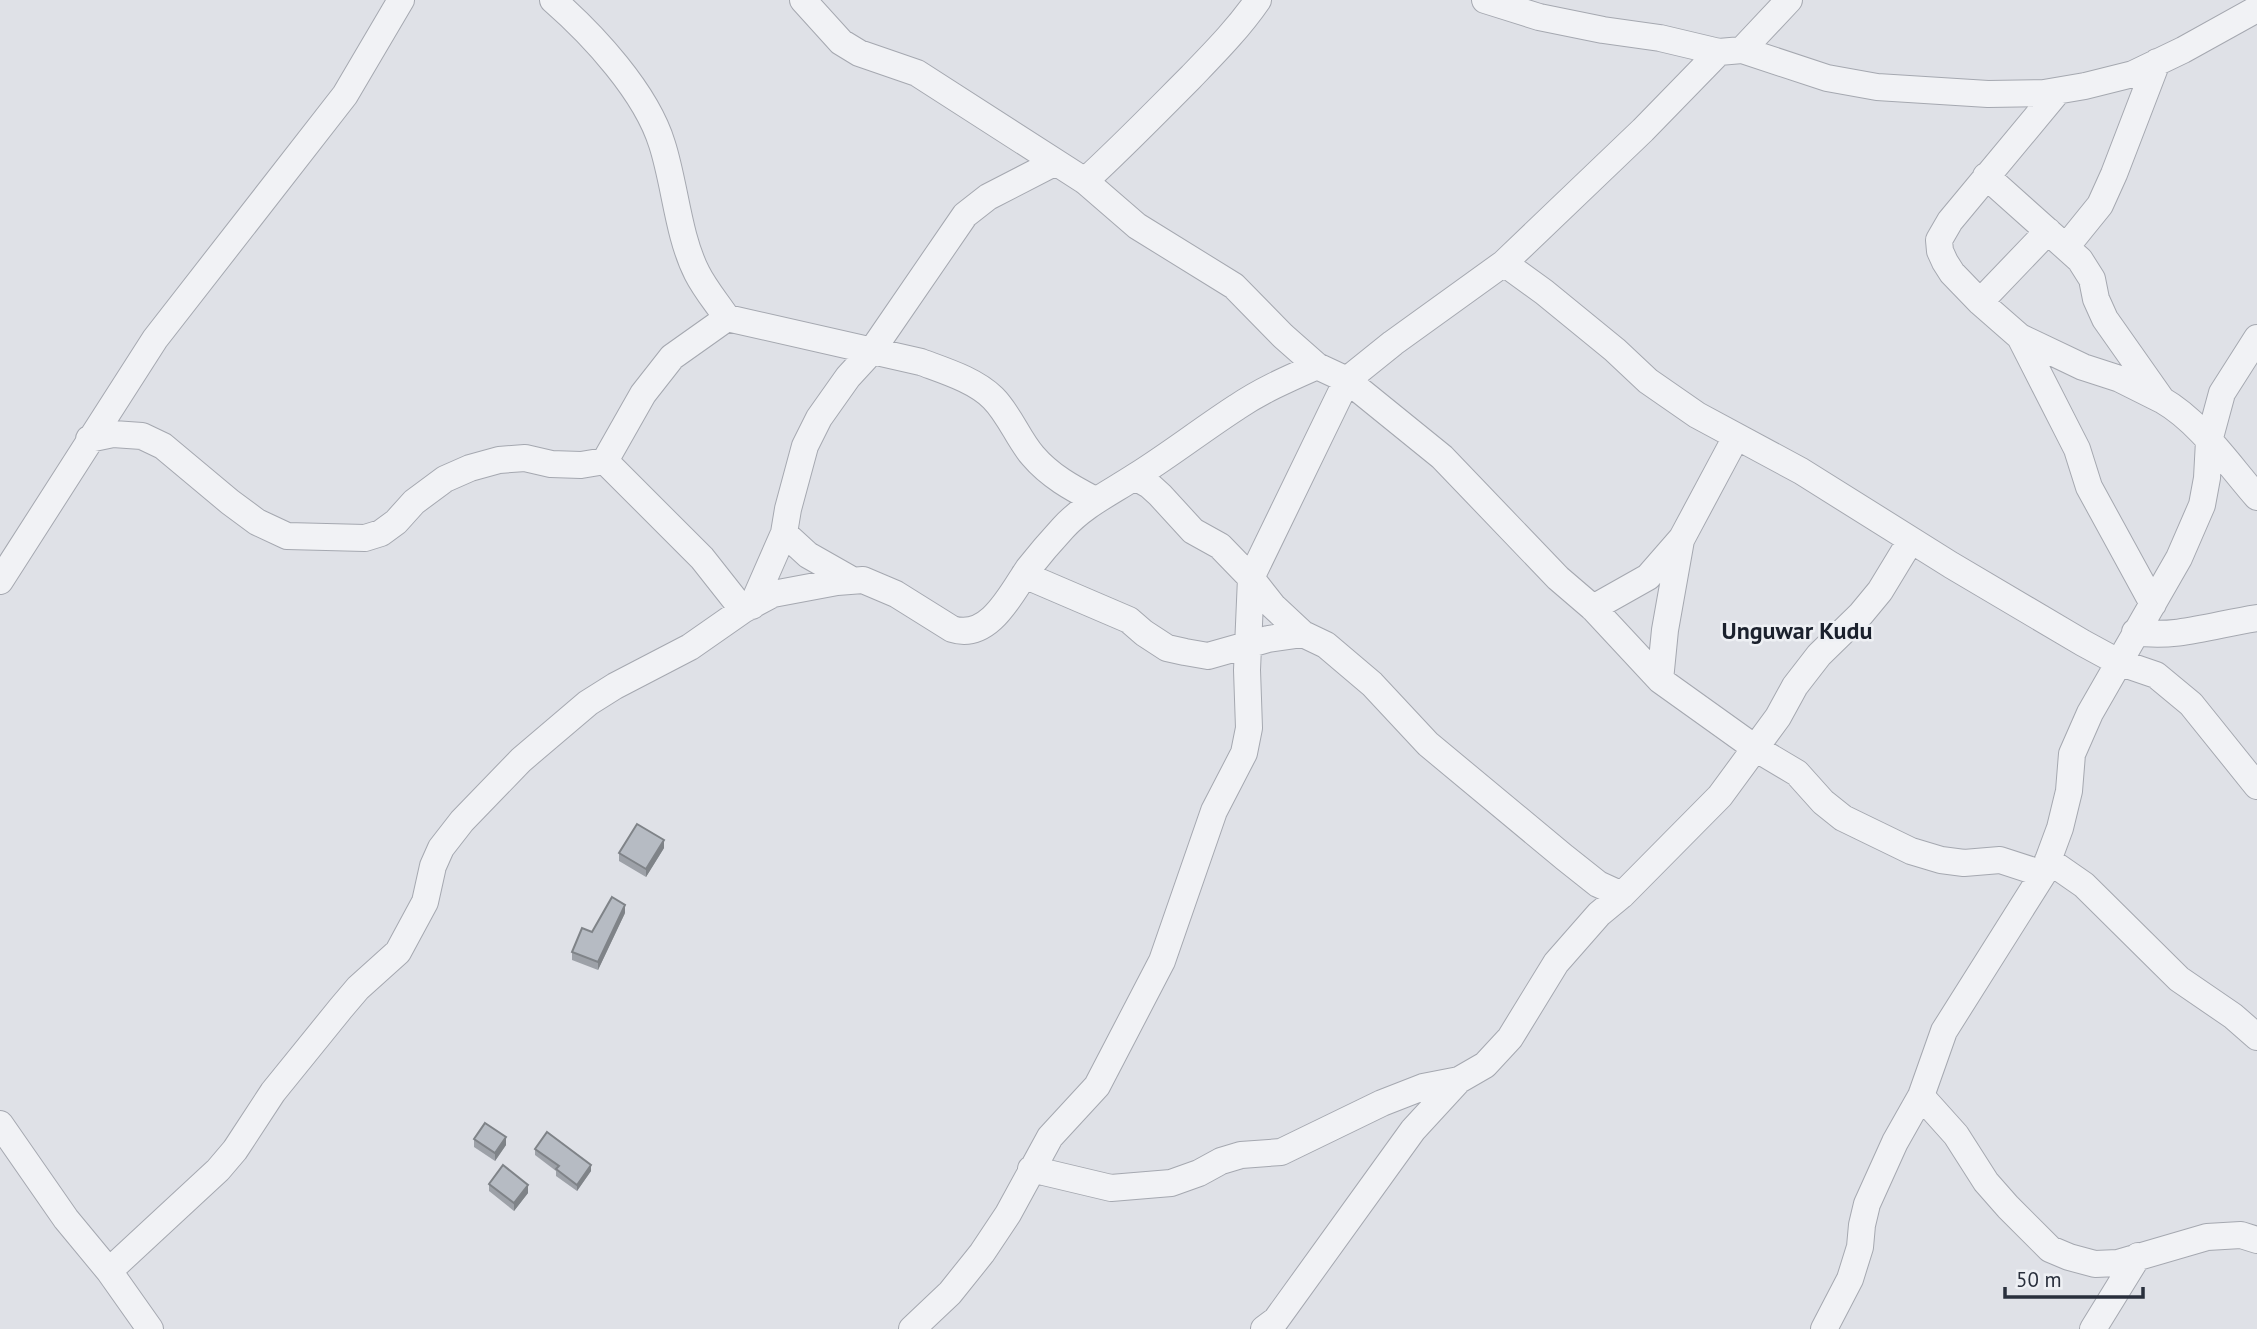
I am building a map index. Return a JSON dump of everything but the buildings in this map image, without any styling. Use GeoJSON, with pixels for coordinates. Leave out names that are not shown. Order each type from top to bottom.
{"type":"FeatureCollection","features":[{"type":"Feature","properties":{"kind":"street"},"geometry":{"type":"LineString","coordinates":[[0,582],[155,339],[345,94],[401,0]]}},
{"type":"Feature","properties":{"kind":"street"},"geometry":{"type":"LineString","coordinates":[[553,0],[576,20],[635,88],[650,115],[662,144],[696,272],[727,318],[921,362],[952,373],[992,397],[1032,455],[1067,485],[1095,500]]}},
{"type":"Feature","properties":{"kind":"street"},"geometry":{"type":"LineString","coordinates":[[803,0],[841,41],[859,53],[917,73],[1084,181],[1137,226],[1234,286],[1317,366],[1347,380],[1442,457],[1559,578],[1593,608],[1660,680],[1755,748],[1797,773],[1823,802],[1843,817],[1911,850],[1941,860],[1964,863],[2000,860],[2045,867],[2084,885],[2179,979],[2233,1016],[2257,1037]]}},
{"type":"Feature","properties":{"kind":"street"},"geometry":{"type":"LineString","coordinates":[[1084,181],[1125,145],[1211,56],[1245,19],[1258,0]]}},
{"type":"Feature","properties":{"kind":"street"},"geometry":{"type":"LineString","coordinates":[[1485,0],[1539,17],[1731,51],[1827,78],[1877,87],[1988,94],[2058,91],[2133,74],[2257,9]]}},
{"type":"Feature","properties":{"kind":"street"},"geometry":{"type":"LineString","coordinates":[[912,1329],[950,1293],[982,1253],[1008,1214],[1031,1169],[1051,1138],[1097,1086],[1162,961],[1214,811],[1244,753],[1249,728],[1247,701],[1251,578],[1347,380],[1504,263],[1652,121],[1789,0]]}},
{"type":"Feature","properties":{"kind":"street"},"geometry":{"type":"LineString","coordinates":[[1980,302],[2100,205],[2115,174],[2157,62]]}},
{"type":"Feature","properties":{"kind":"street"},"geometry":{"type":"LineString","coordinates":[[2058,91],[1950,221],[1939,240],[1940,251],[1952,273],[2020,337],[2083,367],[2120,379],[2168,404],[2190,407],[2222,393]]}},
{"type":"Feature","properties":{"kind":"street"},"geometry":{"type":"LineString","coordinates":[[748,608],[784,533],[805,446],[826,407],[871,352],[965,215],[988,197],[1054,163]]}},
{"type":"Feature","properties":{"kind":"street"},"geometry":{"type":"LineString","coordinates":[[1986,176],[2080,260],[2092,279],[2096,299],[2105,320],[2168,404],[2209,441],[2257,496]]}},
{"type":"Feature","properties":{"kind":"street"},"geometry":{"type":"LineString","coordinates":[[1504,263],[1615,350],[1648,381],[1697,415],[1801,471],[2072,637],[2118,662],[2157,676],[2191,705],[2256,783]]}},
{"type":"Feature","properties":{"kind":"street"},"geometry":{"type":"LineString","coordinates":[[605,461],[643,394],[671,357],[727,318]]}},
{"type":"Feature","properties":{"kind":"street"},"geometry":{"type":"LineString","coordinates":[[2020,337],[2077,449],[2089,487],[2152,604]]}},
{"type":"Feature","properties":{"kind":"street"},"geometry":{"type":"LineString","coordinates":[[1824,1329],[1850,1279],[1860,1247],[1867,1204],[1895,1142],[1921,1096],[1944,1031],[2045,867],[2060,828],[2069,791],[2072,754],[2090,713],[2179,558],[2202,505],[2209,441],[2222,393],[2257,338]]}},
{"type":"Feature","properties":{"kind":"street"},"geometry":{"type":"LineString","coordinates":[[109,1271],[218,1170],[235,1150],[273,1092],[341,1008],[358,988],[398,952],[425,902],[433,866],[441,848],[485,795],[521,760],[588,703],[690,647],[773,594],[863,580],[896,594],[962,633],[981,627],[993,617],[1065,526],[1095,500],[1135,477],[1238,406],[1277,383],[1317,366]]}},
{"type":"Feature","properties":{"kind":"street"},"geometry":{"type":"LineString","coordinates":[[89,439],[113,434],[142,436],[163,446],[257,522],[287,536],[365,538],[381,533],[396,522],[414,502],[445,479],[499,460],[525,457],[551,464],[581,465],[605,461]]}},
{"type":"Feature","properties":{"kind":"street"},"geometry":{"type":"LineString","coordinates":[[1593,608],[1648,577],[1682,538],[1736,437]]}},
{"type":"Feature","properties":{"kind":"street"},"geometry":{"type":"LineString","coordinates":[[605,461],[748,608]]}},
{"type":"Feature","properties":{"kind":"street"},"geometry":{"type":"LineString","coordinates":[[1135,477],[1160,495],[1193,531],[1220,546],[1273,606],[1303,634],[1326,645],[1372,684],[1428,744],[1564,858],[1598,884],[1622,895]]}},
{"type":"Feature","properties":{"kind":"street"},"geometry":{"type":"LineString","coordinates":[[784,533],[808,555],[852,580]]}},
{"type":"Feature","properties":{"kind":"street"},"geometry":{"type":"LineString","coordinates":[[1660,680],[1665,630],[1682,538]]}},
{"type":"Feature","properties":{"kind":"street"},"geometry":{"type":"LineString","coordinates":[[1264,1329],[1276,1320],[1413,1130],[1459,1080],[1485,1065],[1510,1038],[1556,963],[1599,914],[1622,895],[1720,796],[1777,717],[1795,686],[1819,655],[1861,614],[1880,591],[1911,540]]}},
{"type":"Feature","properties":{"kind":"street"},"geometry":{"type":"LineString","coordinates":[[1024,575],[1129,620],[1167,648],[1208,656],[1268,639],[1303,634]]}},
{"type":"Feature","properties":{"kind":"street"},"geometry":{"type":"LineString","coordinates":[[2135,632],[2151,635],[2180,634],[2206,626],[2257,618]]}},
{"type":"Feature","properties":{"kind":"street"},"geometry":{"type":"LineString","coordinates":[[1031,1169],[1111,1188],[1171,1183],[1241,1155],[1281,1152],[1382,1103],[1423,1087],[1459,1080]]}},
{"type":"Feature","properties":{"kind":"street"},"geometry":{"type":"LineString","coordinates":[[1921,1096],[1956,1135],[1986,1182],[2050,1249],[2069,1258],[2095,1264],[2118,1263],[2207,1237],[2241,1235],[2257,1240]]}},
{"type":"Feature","properties":{"kind":"street"},"geometry":{"type":"LineString","coordinates":[[0,1124],[66,1219],[109,1271],[150,1329]]}},
{"type":"Feature","properties":{"kind":"street"},"geometry":{"type":"LineString","coordinates":[[2093,1329],[2138,1256]]}},
{"type":"Feature","properties":{"kind":"district","name":"Unguwar Kudu"},"geometry":{"type":"Point","coordinates":[1797,630]}}]}
